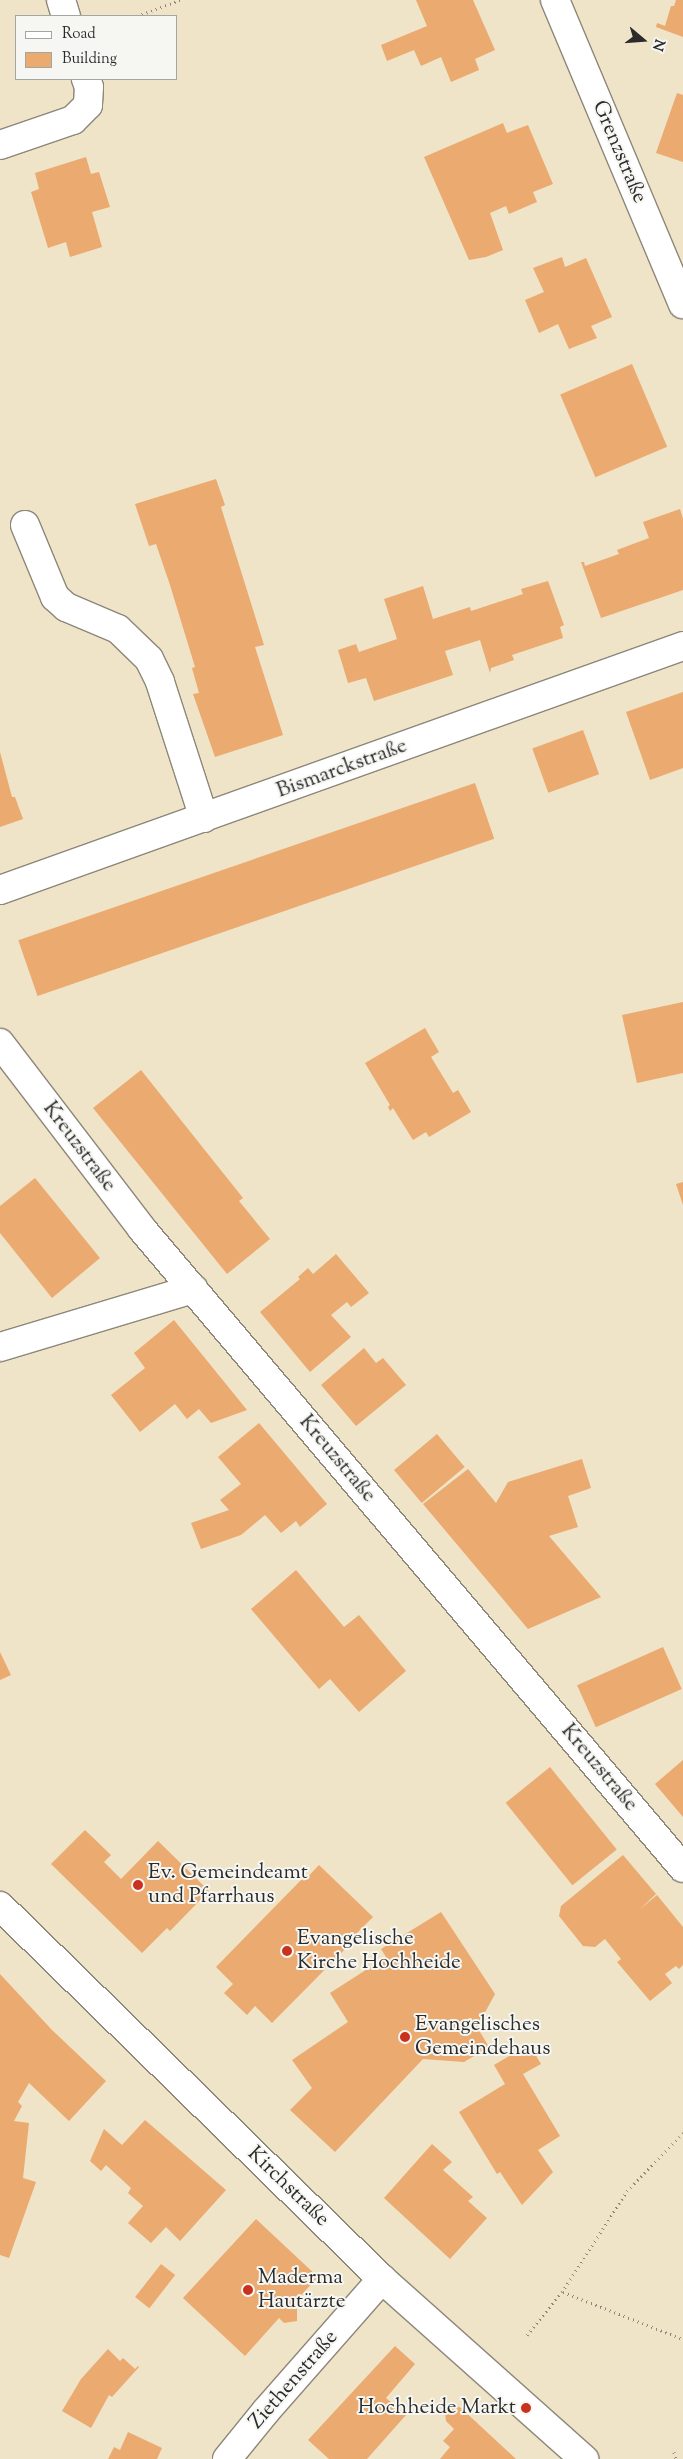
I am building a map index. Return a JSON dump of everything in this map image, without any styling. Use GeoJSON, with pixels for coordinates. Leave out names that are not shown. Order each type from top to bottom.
{"type":"FeatureCollection","features":[{"type":"Feature","properties":{"kind":"street"},"geometry":{"type":"LineString","coordinates":[[61,0],[66,15]]}},
{"type":"Feature","properties":{"kind":"street","name":"Grenzstraße"},"geometry":{"type":"LineString","coordinates":[[555,0],[683,304]]}},
{"type":"Feature","properties":{"kind":"street"},"geometry":{"type":"LineString","coordinates":[[0,145],[73,120],[88,105],[89,87],[86,80]]}},
{"type":"Feature","properties":{"kind":"street"},"geometry":{"type":"LineString","coordinates":[[26,525],[55,597],[66,607],[118,630],[149,659],[160,682],[204,818]]}},
{"type":"Feature","properties":{"kind":"street","name":"Bismarckstraße"},"geometry":{"type":"LineString","coordinates":[[0,890],[683,646]]}},
{"type":"Feature","properties":{"kind":"street","name":"Kreuzstraße"},"geometry":{"type":"LineString","coordinates":[[0,1043],[142,1229],[683,1868]]}},
{"type":"Feature","properties":{"kind":"street"},"geometry":{"type":"LineString","coordinates":[[0,1346],[193,1289]]}},
{"type":"Feature","properties":{"kind":"street","name":"Kirchstraße"},"geometry":{"type":"LineString","coordinates":[[0,1906],[382,2279],[584,2459]]}},
{"type":"Feature","properties":{"kind":"street","name":"Ziethenstraße"},"geometry":{"type":"LineString","coordinates":[[227,2459],[266,2411],[382,2279]]}},
{"type":"Feature","properties":{"kind":"path"},"geometry":{"type":"LineString","coordinates":[[140,15],[180,0]]}},
{"type":"Feature","properties":{"kind":"path"},"geometry":{"type":"LineString","coordinates":[[527,2335],[562,2292],[627,2191],[683,2133]]}},
{"type":"Feature","properties":{"kind":"path"},"geometry":{"type":"LineString","coordinates":[[562,2292],[683,2339]]}},
{"type":"Feature","properties":{"kind":"path"},"geometry":{"type":"LineString","coordinates":[[674,2452],[676,2459]]}},
{"type":"Feature","properties":{"kind":"building"},"geometry":{"type":"Polygon","coordinates":[[[416,0],[473,0],[495,50],[475,59],[479,70],[451,82],[441,57],[421,66],[414,50],[387,61],[381,45],[427,26],[416,0]]]}},
{"type":"Feature","properties":{"kind":"building"},"geometry":{"type":"Polygon","coordinates":[[[676,0],[683,0],[683,37],[656,27],[657,23],[665,26],[671,6],[674,6],[676,0]]]}},
{"type":"Feature","properties":{"kind":"building"},"geometry":{"type":"Polygon","coordinates":[[[677,93],[683,95],[683,162],[656,153],[677,93]]]}},
{"type":"Feature","properties":{"kind":"building"},"geometry":{"type":"Polygon","coordinates":[[[503,123],[507,133],[528,125],[553,184],[533,192],[537,202],[509,214],[506,206],[490,213],[503,250],[486,257],[469,260],[424,157],[503,123]]]}},
{"type":"Feature","properties":{"kind":"building"},"geometry":{"type":"Polygon","coordinates":[[[86,157],[91,174],[99,172],[110,207],[92,212],[102,247],[70,257],[66,242],[48,248],[31,192],[39,189],[35,173],[86,157]]]}},
{"type":"Feature","properties":{"kind":"building"},"geometry":{"type":"Polygon","coordinates":[[[562,257],[565,267],[586,258],[612,317],[591,326],[597,338],[569,349],[558,324],[539,333],[525,300],[544,292],[533,268],[562,257]]]}},
{"type":"Feature","properties":{"kind":"building"},"geometry":{"type":"Polygon","coordinates":[[[632,364],[667,447],[595,477],[560,394],[632,364]]]}},
{"type":"Feature","properties":{"kind":"building"},"geometry":{"type":"Polygon","coordinates":[[[216,479],[225,505],[221,507],[264,645],[255,647],[283,735],[215,757],[193,694],[199,693],[192,668],[195,667],[170,585],[156,544],[149,546],[135,504],[216,479]]]}},
{"type":"Feature","properties":{"kind":"building"},"geometry":{"type":"Polygon","coordinates":[[[680,509],[683,519],[683,590],[601,618],[581,562],[584,562],[585,566],[619,554],[617,550],[649,538],[643,522],[680,509]]]}},
{"type":"Feature","properties":{"kind":"building"},"geometry":{"type":"Polygon","coordinates":[[[548,581],[564,625],[560,627],[563,638],[512,655],[514,660],[491,668],[490,673],[480,640],[445,651],[453,675],[374,701],[366,678],[348,683],[338,650],[356,644],[359,652],[397,639],[384,599],[423,586],[433,619],[470,607],[471,611],[523,594],[521,589],[548,581]]]}},
{"type":"Feature","properties":{"kind":"building"},"geometry":{"type":"Polygon","coordinates":[[[683,692],[683,768],[650,780],[626,712],[683,692]]]}},
{"type":"Feature","properties":{"kind":"building"},"geometry":{"type":"Polygon","coordinates":[[[583,730],[599,774],[548,793],[532,748],[583,730]]]}},
{"type":"Feature","properties":{"kind":"building"},"geometry":{"type":"Polygon","coordinates":[[[0,752],[12,797],[15,797],[23,819],[0,827],[0,752]]]}},
{"type":"Feature","properties":{"kind":"building"},"geometry":{"type":"Polygon","coordinates":[[[475,783],[494,839],[38,996],[18,940],[475,783]]]}},
{"type":"Feature","properties":{"kind":"building"},"geometry":{"type":"Polygon","coordinates":[[[683,1002],[683,1073],[637,1083],[622,1015],[683,1002]]]}},
{"type":"Feature","properties":{"kind":"building"},"geometry":{"type":"Polygon","coordinates":[[[425,1028],[439,1052],[431,1057],[453,1093],[458,1090],[471,1112],[429,1137],[426,1132],[413,1140],[393,1108],[390,1111],[388,1107],[390,1105],[365,1063],[425,1028]]]}},
{"type":"Feature","properties":{"kind":"building"},"geometry":{"type":"Polygon","coordinates":[[[141,1070],[243,1198],[239,1201],[270,1239],[227,1274],[93,1108],[141,1070]]]}},
{"type":"Feature","properties":{"kind":"building"},"geometry":{"type":"Polygon","coordinates":[[[35,1178],[100,1258],[52,1298],[0,1233],[0,1206],[35,1178]]]}},
{"type":"Feature","properties":{"kind":"building"},"geometry":{"type":"Polygon","coordinates":[[[683,1182],[683,1205],[676,1184],[683,1182]]]}},
{"type":"Feature","properties":{"kind":"building"},"geometry":{"type":"Polygon","coordinates":[[[336,1254],[369,1293],[351,1307],[347,1302],[331,1315],[351,1337],[310,1372],[260,1312],[300,1279],[298,1277],[308,1268],[313,1274],[336,1254]]]}},
{"type":"Feature","properties":{"kind":"building"},"geometry":{"type":"Polygon","coordinates":[[[174,1320],[247,1410],[211,1423],[199,1409],[187,1419],[175,1404],[140,1432],[111,1395],[145,1368],[134,1353],[174,1320]]]}},
{"type":"Feature","properties":{"kind":"building"},"geometry":{"type":"Polygon","coordinates":[[[364,1348],[376,1363],[383,1358],[406,1385],[356,1426],[321,1385],[364,1348]]]}},
{"type":"Feature","properties":{"kind":"building"},"geometry":{"type":"Polygon","coordinates":[[[259,1423],[327,1504],[300,1527],[296,1521],[281,1533],[265,1515],[241,1535],[201,1549],[191,1523],[229,1510],[220,1500],[241,1484],[218,1457],[259,1423]]]}},
{"type":"Feature","properties":{"kind":"building"},"geometry":{"type":"Polygon","coordinates":[[[437,1434],[465,1467],[422,1503],[394,1470],[437,1434]]]}},
{"type":"Feature","properties":{"kind":"building"},"geometry":{"type":"Polygon","coordinates":[[[582,1459],[591,1488],[568,1496],[578,1527],[549,1536],[601,1597],[528,1629],[423,1504],[468,1469],[496,1503],[508,1482],[582,1459]]]}},
{"type":"Feature","properties":{"kind":"building"},"geometry":{"type":"Polygon","coordinates":[[[296,1570],[344,1627],[359,1615],[406,1671],[359,1712],[330,1679],[319,1689],[251,1609],[296,1570]]]}},
{"type":"Feature","properties":{"kind":"building"},"geometry":{"type":"Polygon","coordinates":[[[663,1647],[682,1689],[596,1727],[577,1685],[663,1647]]]}},
{"type":"Feature","properties":{"kind":"building"},"geometry":{"type":"Polygon","coordinates":[[[0,1652],[11,1675],[0,1680],[0,1652]]]}},
{"type":"Feature","properties":{"kind":"building"},"geometry":{"type":"Polygon","coordinates":[[[683,1760],[683,1817],[655,1784],[683,1760]]]}},
{"type":"Feature","properties":{"kind":"building"},"geometry":{"type":"Polygon","coordinates":[[[550,1767],[617,1849],[572,1885],[506,1803],[550,1767]]]}},
{"type":"Feature","properties":{"kind":"building","name":"Ev. Gemeindeamt und Pfarrhaus"},"geometry":{"type":"Polygon","coordinates":[[[85,1830],[111,1855],[104,1862],[121,1879],[158,1841],[209,1891],[170,1931],[167,1928],[142,1953],[51,1864],[85,1830]]]}},
{"type":"Feature","properties":{"kind":"building"},"geometry":{"type":"Polygon","coordinates":[[[623,1855],[656,1894],[639,1910],[657,1895],[683,1927],[683,1965],[679,1969],[676,1966],[665,1974],[672,1983],[650,2001],[617,1962],[621,1959],[605,1939],[595,1947],[583,1946],[559,1916],[561,1906],[623,1855]]]}},
{"type":"Feature","properties":{"kind":"building","name":"Evangelische Kirche Hochheide"},"geometry":{"type":"Polygon","coordinates":[[[319,1865],[373,1917],[357,1933],[359,1935],[272,2023],[255,2006],[247,2015],[224,1993],[233,1984],[216,1967],[302,1879],[304,1881],[319,1865]]]}},
{"type":"Feature","properties":{"kind":"building","name":"Evangelisches Gemeindehaus"},"geometry":{"type":"Polygon","coordinates":[[[441,1912],[495,1994],[477,2027],[489,2047],[464,2062],[423,2059],[335,2152],[290,2110],[312,2088],[292,2060],[348,2022],[330,1993],[386,1957],[381,1949],[441,1912]]]}},
{"type":"Feature","properties":{"kind":"building"},"geometry":{"type":"Polygon","coordinates":[[[0,1974],[52,2030],[106,2081],[69,2121],[29,2083],[18,2102],[22,2106],[14,2121],[29,2123],[23,2178],[36,2182],[9,2258],[0,2255],[0,1974]]]}},
{"type":"Feature","properties":{"kind":"building"},"geometry":{"type":"Polygon","coordinates":[[[529,2044],[541,2064],[523,2074],[560,2136],[538,2150],[553,2172],[522,2205],[500,2172],[497,2174],[459,2112],[505,2084],[494,2065],[529,2044]]]}},
{"type":"Feature","properties":{"kind":"building"},"geometry":{"type":"Polygon","coordinates":[[[145,2120],[226,2190],[180,2241],[166,2227],[151,2243],[128,2223],[143,2206],[128,2193],[131,2188],[106,2165],[101,2171],[90,2161],[104,2129],[122,2145],[145,2120]]]}},
{"type":"Feature","properties":{"kind":"building"},"geometry":{"type":"Polygon","coordinates":[[[432,2144],[452,2162],[443,2170],[473,2197],[468,2201],[487,2218],[450,2259],[384,2198],[432,2144]]]}},
{"type":"Feature","properties":{"kind":"building","name":"Maderma Hautärzte"},"geometry":{"type":"Polygon","coordinates":[[[256,2219],[318,2277],[293,2304],[297,2308],[297,2321],[284,2323],[279,2318],[245,2356],[183,2298],[256,2219]]]}},
{"type":"Feature","properties":{"kind":"building"},"geometry":{"type":"Polygon","coordinates":[[[161,2264],[175,2275],[149,2308],[135,2297],[161,2264]]]}},
{"type":"Feature","properties":{"kind":"building"},"geometry":{"type":"Polygon","coordinates":[[[395,2346],[415,2364],[386,2398],[406,2415],[367,2459],[329,2459],[308,2440],[395,2346]]]}},
{"type":"Feature","properties":{"kind":"building"},"geometry":{"type":"Polygon","coordinates":[[[108,2349],[120,2361],[123,2358],[135,2369],[139,2367],[112,2397],[109,2395],[91,2428],[62,2411],[81,2379],[108,2349]]]}},
{"type":"Feature","properties":{"kind":"building"},"geometry":{"type":"Polygon","coordinates":[[[457,2406],[516,2459],[440,2459],[450,2447],[443,2441],[454,2429],[446,2421],[445,2413],[449,2407],[457,2406]]]}},
{"type":"Feature","properties":{"kind":"building"},"geometry":{"type":"Polygon","coordinates":[[[128,2432],[162,2448],[157,2459],[108,2459],[114,2447],[120,2450],[128,2432]]]}},
{"type":"Feature","properties":{"kind":"place","name":"Ev. Gemeindeamt und Pfarrhaus"},"geometry":{"type":"Point","coordinates":[138,1885]}},
{"type":"Feature","properties":{"kind":"place","name":"Evangelische Kirche Hochheide"},"geometry":{"type":"Point","coordinates":[287,1951]}},
{"type":"Feature","properties":{"kind":"place","name":"Evangelisches Gemeindehaus"},"geometry":{"type":"Point","coordinates":[405,2037]}},
{"type":"Feature","properties":{"kind":"place","name":"Maderma Hautärzte"},"geometry":{"type":"Point","coordinates":[248,2290]}},
{"type":"Feature","properties":{"kind":"place","name":"Hochheide Markt"},"geometry":{"type":"Point","coordinates":[526,2408]}}]}
